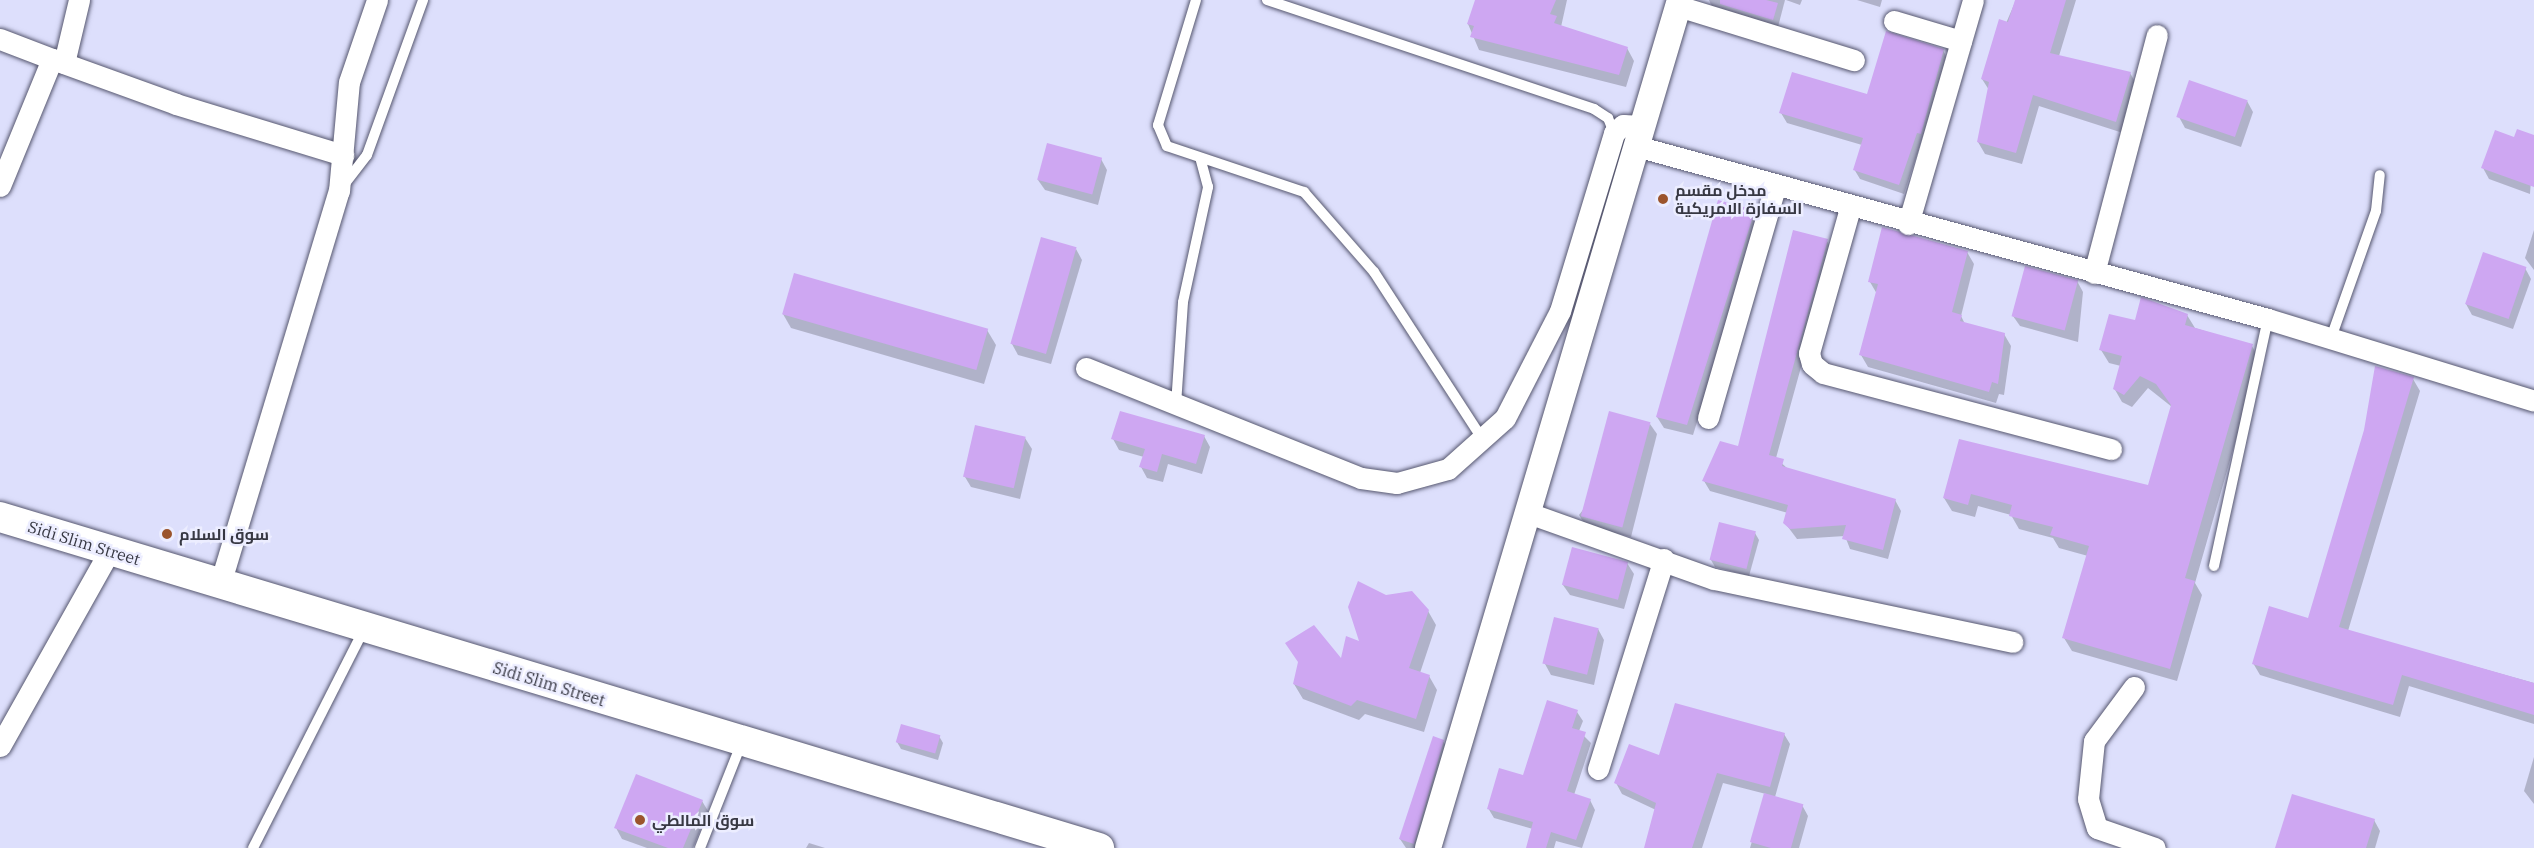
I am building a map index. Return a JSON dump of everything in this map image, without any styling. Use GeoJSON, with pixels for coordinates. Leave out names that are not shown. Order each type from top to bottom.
{"type":"FeatureCollection","features":[{"type":"Feature","properties":{"kind":"main road","name":"Sidi Slim Street"},"geometry":{"type":"LineString","coordinates":[[0,517],[1099,848]]}},
{"type":"Feature","properties":{"kind":"street"},"geometry":{"type":"LineString","coordinates":[[0,186],[58,61],[79,0]]}},
{"type":"Feature","properties":{"kind":"street"},"geometry":{"type":"LineString","coordinates":[[220,584],[339,191],[349,82],[377,0]]}},
{"type":"Feature","properties":{"kind":"street"},"geometry":{"type":"LineString","coordinates":[[1908,224],[1973,0]]}},
{"type":"Feature","properties":{"kind":"street"},"geometry":{"type":"LineString","coordinates":[[1428,848],[1531,514],[1679,3],[1854,60]]}},
{"type":"Feature","properties":{"kind":"street"},"geometry":{"type":"LineString","coordinates":[[1894,21],[1961,41]]}},
{"type":"Feature","properties":{"kind":"street"},"geometry":{"type":"LineString","coordinates":[[2094,273],[2157,35]]}},
{"type":"Feature","properties":{"kind":"street"},"geometry":{"type":"LineString","coordinates":[[0,39],[176,104],[343,155]]}},
{"type":"Feature","properties":{"kind":"street"},"geometry":{"type":"LineString","coordinates":[[1086,368],[1324,467],[1384,482],[1448,470],[1484,442],[1505,418],[1560,311],[1614,133],[1623,125],[1639,136],[1775,187],[2268,319],[2534,401]]}},
{"type":"Feature","properties":{"kind":"street"},"geometry":{"type":"LineString","coordinates":[[1708,418],[1775,187]]}},
{"type":"Feature","properties":{"kind":"street"},"geometry":{"type":"LineString","coordinates":[[1850,208],[1809,353],[1812,364],[1823,372],[2111,449]]}},
{"type":"Feature","properties":{"kind":"street"},"geometry":{"type":"LineString","coordinates":[[1531,514],[1664,559],[1714,579],[2012,642]]}},
{"type":"Feature","properties":{"kind":"street"},"geometry":{"type":"LineString","coordinates":[[0,746],[110,550]]}},
{"type":"Feature","properties":{"kind":"street"},"geometry":{"type":"LineString","coordinates":[[1598,769],[1664,559]]}},
{"type":"Feature","properties":{"kind":"street"},"geometry":{"type":"LineString","coordinates":[[2134,687],[2094,741],[2088,799],[2097,828],[2155,848]]}},
{"type":"Feature","properties":{"kind":"lane"},"geometry":{"type":"LineString","coordinates":[[339,191],[367,156],[423,0]]}},
{"type":"Feature","properties":{"kind":"lane"},"geometry":{"type":"LineString","coordinates":[[1196,0],[1158,125],[1167,146],[1201,160],[1284,182],[1326,214],[1374,272],[1484,442]]}},
{"type":"Feature","properties":{"kind":"lane"},"geometry":{"type":"LineString","coordinates":[[1267,0],[1594,109],[1608,118],[1614,133]]}},
{"type":"Feature","properties":{"kind":"lane"},"geometry":{"type":"LineString","coordinates":[[1176,405],[1183,302],[1208,187],[1201,160]]}},
{"type":"Feature","properties":{"kind":"lane"},"geometry":{"type":"LineString","coordinates":[[2331,338],[2376,211],[2380,175]]}},
{"type":"Feature","properties":{"kind":"lane"},"geometry":{"type":"LineString","coordinates":[[2214,566],[2268,319]]}},
{"type":"Feature","properties":{"kind":"lane"},"geometry":{"type":"LineString","coordinates":[[253,848],[364,628]]}},
{"type":"Feature","properties":{"kind":"lane"},"geometry":{"type":"LineString","coordinates":[[700,848],[742,741]]}},
{"type":"Feature","properties":{"kind":"building"},"geometry":{"type":"Polygon","coordinates":[[[1475,0],[1556,0],[1550,14],[1557,16],[1554,23],[1628,47],[1619,75],[1470,37],[1474,26],[1467,24],[1475,0]]]}},
{"type":"Feature","properties":{"kind":"building"},"geometry":{"type":"Polygon","coordinates":[[[1720,0],[1766,0],[1778,3],[1773,20],[1720,4],[1720,0]]]}},
{"type":"Feature","properties":{"kind":"building"},"geometry":{"type":"Polygon","coordinates":[[[2015,0],[2066,0],[2050,53],[2131,72],[2116,122],[2033,95],[2016,153],[1977,142],[1989,82],[1981,79],[1999,19],[2008,22],[2015,0]]]}},
{"type":"Feature","properties":{"kind":"building"},"geometry":{"type":"Polygon","coordinates":[[[1886,31],[1944,49],[1921,134],[1917,133],[1899,185],[1853,170],[1863,138],[1779,113],[1792,72],[1867,94],[1886,31]]]}},
{"type":"Feature","properties":{"kind":"building"},"geometry":{"type":"Polygon","coordinates":[[[2189,80],[2248,100],[2235,137],[2176,117],[2189,80]]]}},
{"type":"Feature","properties":{"kind":"building"},"geometry":{"type":"Polygon","coordinates":[[[2517,129],[2534,135],[2534,187],[2481,168],[2495,130],[2514,137],[2517,129]]]}},
{"type":"Feature","properties":{"kind":"building"},"geometry":{"type":"Polygon","coordinates":[[[1047,143],[1102,158],[1092,194],[1037,180],[1047,143]]]}},
{"type":"Feature","properties":{"kind":"building"},"geometry":{"type":"Polygon","coordinates":[[[1718,200],[1755,210],[1687,425],[1656,417],[1718,200]]]}},
{"type":"Feature","properties":{"kind":"building"},"geometry":{"type":"Polygon","coordinates":[[[1882,227],[1968,251],[1952,312],[1962,315],[1960,321],[2005,333],[1998,384],[1992,382],[1989,392],[1859,355],[1878,284],[1868,282],[1882,227]]]}},
{"type":"Feature","properties":{"kind":"building"},"geometry":{"type":"Polygon","coordinates":[[[1793,230],[1828,239],[1769,455],[1784,459],[1782,466],[1896,499],[1883,550],[1842,539],[1846,525],[1790,529],[1783,523],[1788,505],[1702,481],[1720,441],[1738,446],[1793,230]]]}},
{"type":"Feature","properties":{"kind":"building"},"geometry":{"type":"Polygon","coordinates":[[[1041,237],[1077,247],[1046,354],[1010,344],[1041,237]]]}},
{"type":"Feature","properties":{"kind":"building"},"geometry":{"type":"Polygon","coordinates":[[[2483,252],[2526,267],[2509,319],[2465,304],[2483,252]]]}},
{"type":"Feature","properties":{"kind":"building"},"geometry":{"type":"Polygon","coordinates":[[[2025,266],[2078,280],[2065,330],[2012,316],[2025,266]]]}},
{"type":"Feature","properties":{"kind":"building"},"geometry":{"type":"Polygon","coordinates":[[[794,273],[988,329],[976,370],[782,314],[794,273]]]}},
{"type":"Feature","properties":{"kind":"building"},"geometry":{"type":"Polygon","coordinates":[[[2141,297],[2188,314],[2185,325],[2253,344],[2185,578],[2195,581],[2170,669],[2062,638],[2089,546],[2050,535],[2053,527],[2009,516],[2012,505],[1971,494],[1968,505],[1943,498],[1959,439],[2148,485],[2171,405],[2156,384],[2140,376],[2124,395],[2113,389],[2122,356],[2099,350],[2109,314],[2135,320],[2141,297]]]}},
{"type":"Feature","properties":{"kind":"building"},"geometry":{"type":"Polygon","coordinates":[[[2375,366],[2414,377],[2339,627],[2534,683],[2534,715],[2402,675],[2393,705],[2252,664],[2269,606],[2308,618],[2364,430],[2375,366]]]}},
{"type":"Feature","properties":{"kind":"building"},"geometry":{"type":"Polygon","coordinates":[[[1120,411],[1205,435],[1196,464],[1162,454],[1157,472],[1139,467],[1145,449],[1111,439],[1120,411]]]}},
{"type":"Feature","properties":{"kind":"building"},"geometry":{"type":"Polygon","coordinates":[[[1609,411],[1651,422],[1622,527],[1581,516],[1609,411]]]}},
{"type":"Feature","properties":{"kind":"building"},"geometry":{"type":"Polygon","coordinates":[[[975,425],[1026,437],[1014,488],[963,477],[975,425]]]}},
{"type":"Feature","properties":{"kind":"building"},"geometry":{"type":"Polygon","coordinates":[[[1719,522],[1756,531],[1746,569],[1710,560],[1719,522]]]}},
{"type":"Feature","properties":{"kind":"building"},"geometry":{"type":"Polygon","coordinates":[[[1572,547],[1628,562],[1618,600],[1562,585],[1572,547]]]}},
{"type":"Feature","properties":{"kind":"building"},"geometry":{"type":"Polygon","coordinates":[[[1358,581],[1386,595],[1412,591],[1429,610],[1409,668],[1430,675],[1416,719],[1357,700],[1351,706],[1293,684],[1298,662],[1285,643],[1314,625],[1341,658],[1346,636],[1359,641],[1348,607],[1358,581]]]}},
{"type":"Feature","properties":{"kind":"building"},"geometry":{"type":"Polygon","coordinates":[[[1554,617],[1599,628],[1587,675],[1542,664],[1554,617]]]}},
{"type":"Feature","properties":{"kind":"building"},"geometry":{"type":"Polygon","coordinates":[[[1547,700],[1578,710],[1572,728],[1586,732],[1567,791],[1591,799],[1576,840],[1551,832],[1546,848],[1526,848],[1533,822],[1487,809],[1499,768],[1523,775],[1547,700]]]}},
{"type":"Feature","properties":{"kind":"building"},"geometry":{"type":"Polygon","coordinates":[[[1675,703],[1785,733],[1770,787],[1717,773],[1692,848],[1644,848],[1656,803],[1614,783],[1629,744],[1659,755],[1675,703]]]}},
{"type":"Feature","properties":{"kind":"building"},"geometry":{"type":"Polygon","coordinates":[[[901,724],[940,735],[935,754],[896,742],[901,724]]]}},
{"type":"Feature","properties":{"kind":"building"},"geometry":{"type":"Polygon","coordinates":[[[1433,736],[1444,740],[1414,844],[1399,839],[1433,736]]]}},
{"type":"Feature","properties":{"kind":"building"},"geometry":{"type":"Polygon","coordinates":[[[636,774],[703,800],[683,848],[668,848],[614,828],[636,774]]]}},
{"type":"Feature","properties":{"kind":"building"},"geometry":{"type":"Polygon","coordinates":[[[1764,793],[1803,804],[1791,848],[1771,848],[1750,842],[1764,793]]]}},
{"type":"Feature","properties":{"kind":"building"},"geometry":{"type":"Polygon","coordinates":[[[2292,794],[2375,819],[2366,848],[2275,848],[2292,794]]]}},
{"type":"Feature","properties":{"kind":"place","name":"مدخل مقسم السفارة الامريكية"},"geometry":{"type":"Point","coordinates":[1663,199]}},
{"type":"Feature","properties":{"kind":"place","name":"سوق السلام"},"geometry":{"type":"Point","coordinates":[167,534]}},
{"type":"Feature","properties":{"kind":"place","name":"سوق المالطي"},"geometry":{"type":"Point","coordinates":[640,820]}}]}
